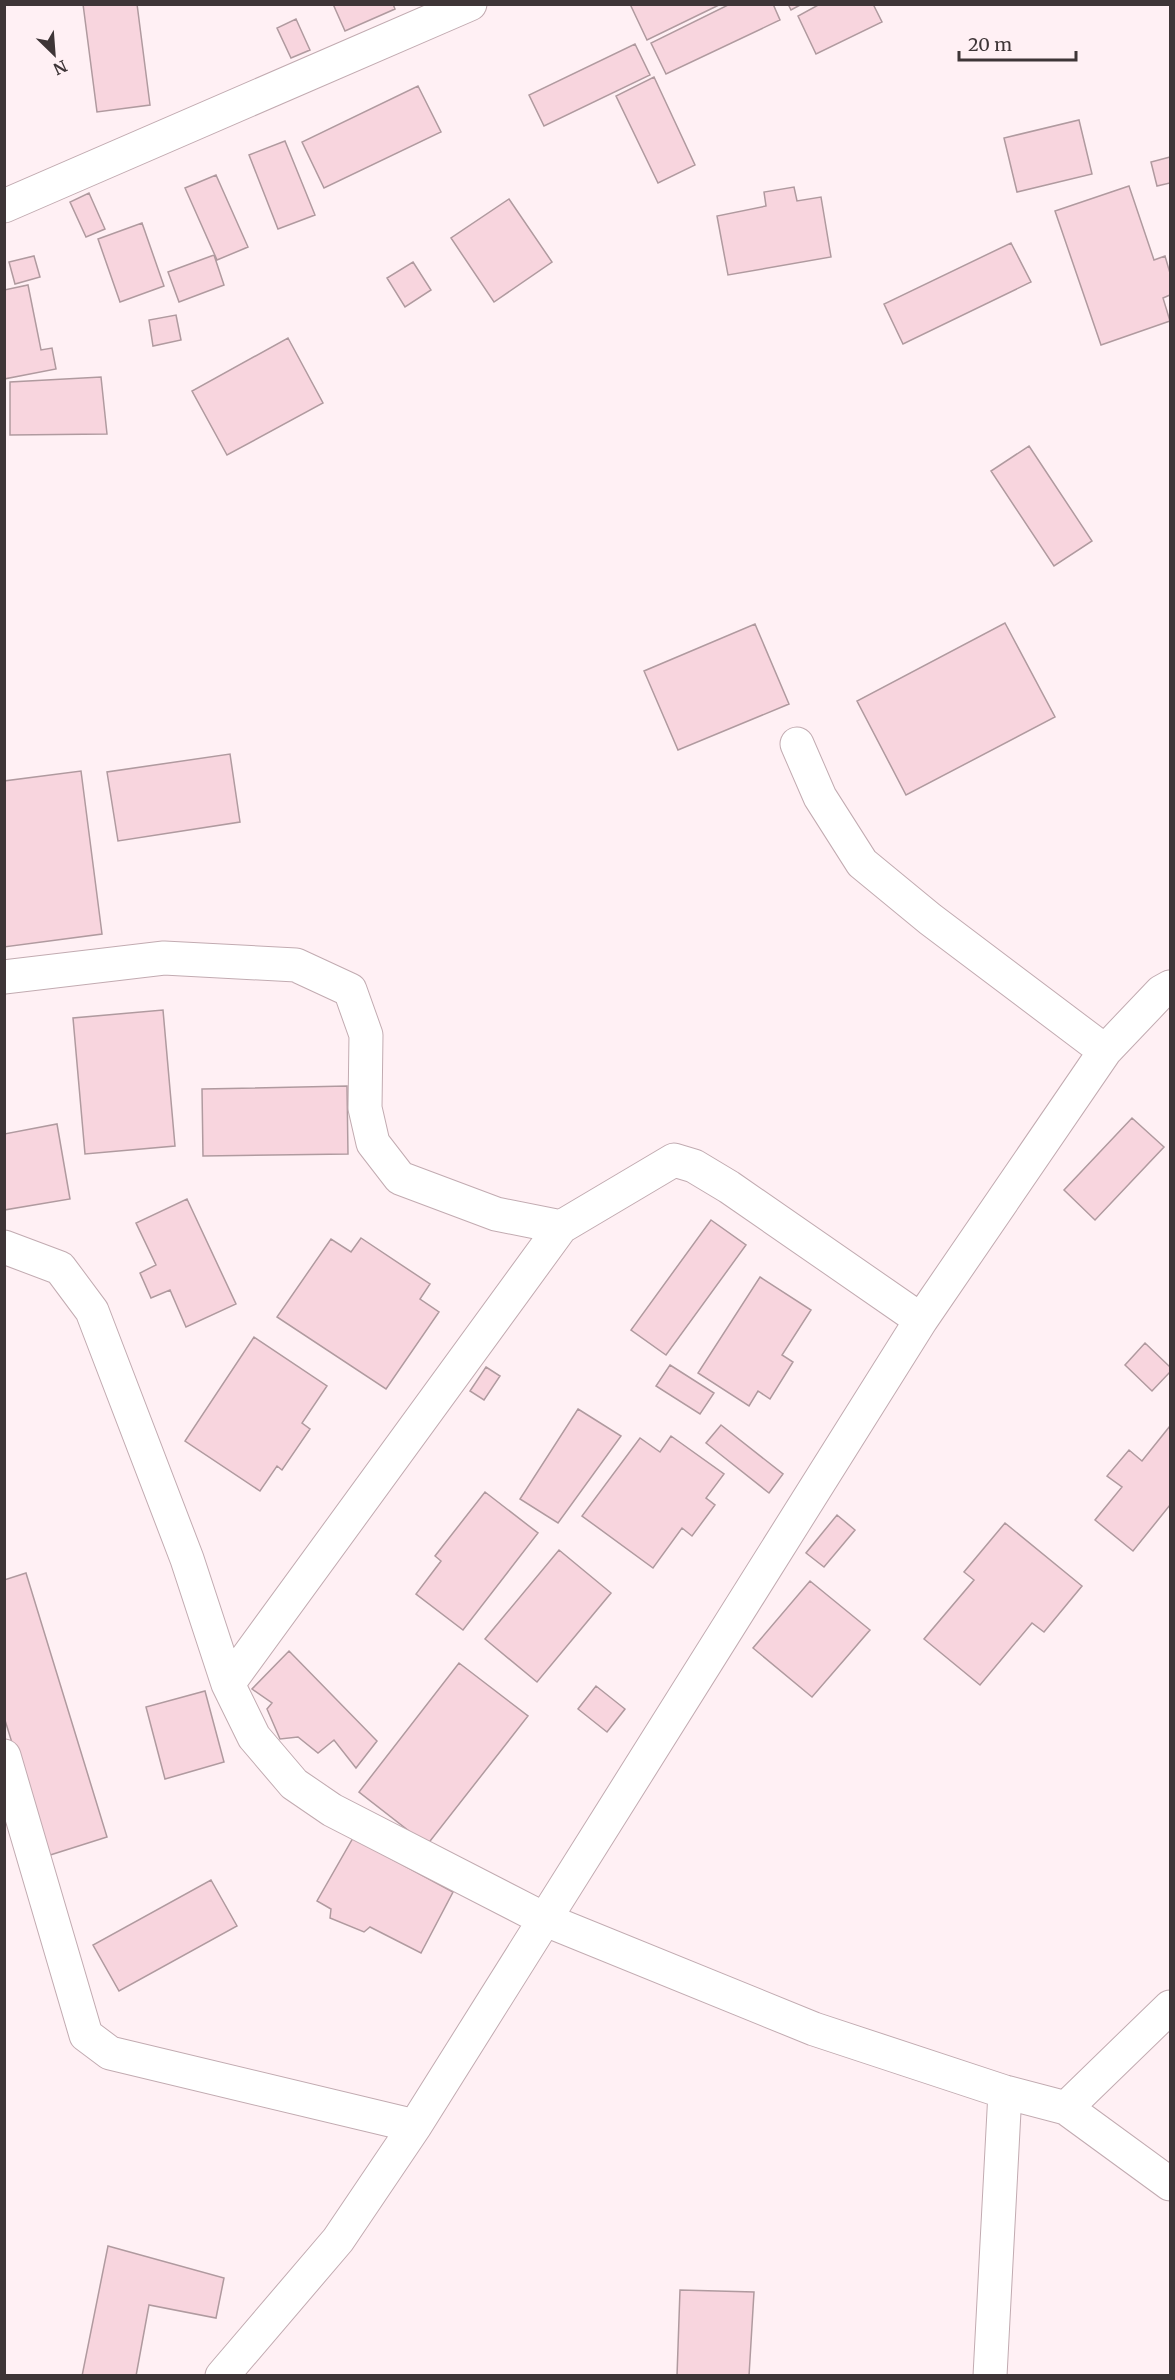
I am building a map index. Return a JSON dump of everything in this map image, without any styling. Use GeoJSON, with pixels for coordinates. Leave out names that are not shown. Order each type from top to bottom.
{"type":"FeatureCollection","features":[{"type":"Feature","properties":{"kind":"street"},"geometry":{"type":"LineString","coordinates":[[4,206],[470,4]]}},
{"type":"Feature","properties":{"kind":"street"},"geometry":{"type":"LineString","coordinates":[[797,744],[820,797],[861,863],[930,920],[1105,1052]]}},
{"type":"Feature","properties":{"kind":"street"},"geometry":{"type":"LineString","coordinates":[[4,977],[164,958],[296,965],[350,990],[366,1035],[365,1108],[373,1143],[400,1178],[496,1214],[561,1227]]}},
{"type":"Feature","properties":{"kind":"street"},"geometry":{"type":"LineString","coordinates":[[222,2376],[338,2240],[415,2126],[546,1920],[921,1320],[1105,1052],[1161,992],[1170,987]]}},
{"type":"Feature","properties":{"kind":"street"},"geometry":{"type":"LineString","coordinates":[[228,1684],[561,1227],[674,1160],[694,1167],[729,1187],[921,1320]]}},
{"type":"Feature","properties":{"kind":"street"},"geometry":{"type":"LineString","coordinates":[[4,1247],[60,1268],[92,1311],[187,1559],[228,1684],[255,1737],[294,1784],[332,1810],[546,1920],[814,2029],[1005,2092],[1066,2108],[1170,2184]]}},
{"type":"Feature","properties":{"kind":"street"},"geometry":{"type":"LineString","coordinates":[[4,1756],[86,2035],[110,2052],[415,2126]]}},
{"type":"Feature","properties":{"kind":"street"},"geometry":{"type":"LineString","coordinates":[[1066,2108],[1170,2007]]}},
{"type":"Feature","properties":{"kind":"street"},"geometry":{"type":"LineString","coordinates":[[990,2376],[1005,2092]]}},
{"type":"Feature","properties":{"kind":"building"},"geometry":{"type":"Polygon","coordinates":[[[83,4],[137,4],[150,105],[97,112],[83,4]]]}},
{"type":"Feature","properties":{"kind":"building"},"geometry":{"type":"Polygon","coordinates":[[[333,4],[393,4],[395,9],[345,31],[333,4]]]}},
{"type":"Feature","properties":{"kind":"building"},"geometry":{"type":"Polygon","coordinates":[[[630,4],[721,4],[647,40],[630,4]]]}},
{"type":"Feature","properties":{"kind":"building"},"geometry":{"type":"Polygon","coordinates":[[[730,4],[773,4],[780,20],[666,74],[651,43],[730,4]]]}},
{"type":"Feature","properties":{"kind":"building"},"geometry":{"type":"Polygon","coordinates":[[[788,4],[802,4],[791,10],[788,4]]]}},
{"type":"Feature","properties":{"kind":"building"},"geometry":{"type":"Polygon","coordinates":[[[820,4],[873,4],[882,22],[816,54],[798,16],[820,4]]]}},
{"type":"Feature","properties":{"kind":"building"},"geometry":{"type":"Polygon","coordinates":[[[296,19],[310,50],[291,58],[277,28],[296,19]]]}},
{"type":"Feature","properties":{"kind":"building"},"geometry":{"type":"Polygon","coordinates":[[[635,44],[650,75],[544,126],[529,95],[635,44]]]}},
{"type":"Feature","properties":{"kind":"building"},"geometry":{"type":"Polygon","coordinates":[[[654,77],[695,165],[658,183],[616,96],[654,77]]]}},
{"type":"Feature","properties":{"kind":"building"},"geometry":{"type":"Polygon","coordinates":[[[418,86],[441,132],[324,188],[302,142],[418,86]]]}},
{"type":"Feature","properties":{"kind":"building"},"geometry":{"type":"Polygon","coordinates":[[[1079,120],[1092,174],[1017,192],[1004,138],[1079,120]]]}},
{"type":"Feature","properties":{"kind":"building"},"geometry":{"type":"Polygon","coordinates":[[[285,141],[315,215],[278,229],[249,155],[285,141]]]}},
{"type":"Feature","properties":{"kind":"building"},"geometry":{"type":"Polygon","coordinates":[[[1170,157],[1170,183],[1157,186],[1151,162],[1170,157]]]}},
{"type":"Feature","properties":{"kind":"building"},"geometry":{"type":"Polygon","coordinates":[[[216,175],[248,247],[217,260],[185,188],[216,175]]]}},
{"type":"Feature","properties":{"kind":"building"},"geometry":{"type":"Polygon","coordinates":[[[1129,186],[1154,260],[1165,256],[1170,273],[1170,295],[1163,298],[1170,321],[1101,345],[1055,211],[1129,186]]]}},
{"type":"Feature","properties":{"kind":"building"},"geometry":{"type":"Polygon","coordinates":[[[794,187],[797,201],[821,197],[831,257],[728,275],[717,216],[766,206],[764,192],[794,187]]]}},
{"type":"Feature","properties":{"kind":"building"},"geometry":{"type":"Polygon","coordinates":[[[89,193],[105,229],[86,237],[70,202],[89,193]]]}},
{"type":"Feature","properties":{"kind":"building"},"geometry":{"type":"Polygon","coordinates":[[[509,199],[552,262],[494,302],[451,238],[509,199]]]}},
{"type":"Feature","properties":{"kind":"building"},"geometry":{"type":"Polygon","coordinates":[[[142,223],[164,286],[120,302],[98,239],[142,223]]]}},
{"type":"Feature","properties":{"kind":"building"},"geometry":{"type":"Polygon","coordinates":[[[1011,243],[1031,282],[903,344],[884,304],[1011,243]]]}},
{"type":"Feature","properties":{"kind":"building"},"geometry":{"type":"Polygon","coordinates":[[[214,255],[224,285],[179,302],[168,272],[214,255]]]}},
{"type":"Feature","properties":{"kind":"building"},"geometry":{"type":"Polygon","coordinates":[[[34,256],[40,277],[15,284],[9,262],[34,256]]]}},
{"type":"Feature","properties":{"kind":"building"},"geometry":{"type":"Polygon","coordinates":[[[413,262],[431,290],[405,307],[387,278],[413,262]]]}},
{"type":"Feature","properties":{"kind":"building"},"geometry":{"type":"Polygon","coordinates":[[[28,285],[41,350],[52,348],[56,369],[4,379],[4,290],[28,285]]]}},
{"type":"Feature","properties":{"kind":"building"},"geometry":{"type":"Polygon","coordinates":[[[176,315],[181,340],[153,346],[149,320],[176,315]]]}},
{"type":"Feature","properties":{"kind":"building"},"geometry":{"type":"Polygon","coordinates":[[[288,338],[323,403],[227,455],[192,391],[288,338]]]}},
{"type":"Feature","properties":{"kind":"building"},"geometry":{"type":"Polygon","coordinates":[[[101,377],[107,434],[10,435],[10,382],[101,377]]]}},
{"type":"Feature","properties":{"kind":"building"},"geometry":{"type":"Polygon","coordinates":[[[1029,446],[1092,541],[1054,566],[991,471],[1029,446]]]}},
{"type":"Feature","properties":{"kind":"building"},"geometry":{"type":"Polygon","coordinates":[[[1005,623],[1055,717],[906,795],[857,701],[1005,623]]]}},
{"type":"Feature","properties":{"kind":"building"},"geometry":{"type":"Polygon","coordinates":[[[755,624],[789,704],[678,750],[644,671],[755,624]]]}},
{"type":"Feature","properties":{"kind":"building"},"geometry":{"type":"Polygon","coordinates":[[[230,754],[240,822],[118,841],[107,772],[230,754]]]}},
{"type":"Feature","properties":{"kind":"building"},"geometry":{"type":"Polygon","coordinates":[[[81,771],[102,934],[4,947],[4,781],[81,771]]]}},
{"type":"Feature","properties":{"kind":"building"},"geometry":{"type":"Polygon","coordinates":[[[163,1010],[175,1146],[85,1154],[73,1018],[163,1010]]]}},
{"type":"Feature","properties":{"kind":"building"},"geometry":{"type":"Polygon","coordinates":[[[347,1086],[348,1154],[203,1156],[202,1089],[347,1086]]]}},
{"type":"Feature","properties":{"kind":"building"},"geometry":{"type":"Polygon","coordinates":[[[1132,1118],[1164,1147],[1095,1220],[1064,1190],[1132,1118]]]}},
{"type":"Feature","properties":{"kind":"building"},"geometry":{"type":"Polygon","coordinates":[[[57,1124],[70,1199],[4,1210],[4,1134],[57,1124]]]}},
{"type":"Feature","properties":{"kind":"building"},"geometry":{"type":"Polygon","coordinates":[[[187,1199],[236,1304],[186,1327],[170,1290],[151,1298],[140,1273],[156,1265],[136,1223],[187,1199]]]}},
{"type":"Feature","properties":{"kind":"building"},"geometry":{"type":"Polygon","coordinates":[[[711,1220],[746,1245],[666,1355],[631,1330],[711,1220]]]}},
{"type":"Feature","properties":{"kind":"building"},"geometry":{"type":"Polygon","coordinates":[[[361,1238],[430,1284],[420,1299],[439,1312],[386,1389],[277,1317],[331,1239],[351,1252],[361,1238]]]}},
{"type":"Feature","properties":{"kind":"building"},"geometry":{"type":"Polygon","coordinates":[[[760,1277],[811,1310],[782,1355],[793,1362],[770,1399],[758,1391],[749,1406],[698,1373],[760,1277]]]}},
{"type":"Feature","properties":{"kind":"building"},"geometry":{"type":"Polygon","coordinates":[[[254,1337],[327,1386],[302,1423],[310,1429],[282,1470],[277,1466],[260,1491],[185,1441],[254,1337]]]}},
{"type":"Feature","properties":{"kind":"building"},"geometry":{"type":"Polygon","coordinates":[[[1145,1343],[1170,1367],[1170,1372],[1152,1391],[1125,1365],[1145,1343]]]}},
{"type":"Feature","properties":{"kind":"building"},"geometry":{"type":"Polygon","coordinates":[[[670,1365],[714,1393],[700,1414],[656,1386],[670,1365]]]}},
{"type":"Feature","properties":{"kind":"building"},"geometry":{"type":"Polygon","coordinates":[[[486,1367],[500,1376],[484,1400],[470,1391],[486,1367]]]}},
{"type":"Feature","properties":{"kind":"building"},"geometry":{"type":"Polygon","coordinates":[[[578,1409],[621,1436],[558,1523],[520,1499],[578,1409]]]}},
{"type":"Feature","properties":{"kind":"building"},"geometry":{"type":"Polygon","coordinates":[[[721,1425],[783,1474],[769,1493],[706,1443],[721,1425]]]}},
{"type":"Feature","properties":{"kind":"building"},"geometry":{"type":"Polygon","coordinates":[[[1170,1426],[1170,1505],[1133,1551],[1095,1520],[1122,1487],[1107,1476],[1129,1450],[1142,1461],[1170,1426]]]}},
{"type":"Feature","properties":{"kind":"building"},"geometry":{"type":"Polygon","coordinates":[[[671,1436],[724,1474],[706,1498],[715,1505],[692,1536],[682,1528],[653,1568],[582,1516],[640,1438],[660,1452],[671,1436]]]}},
{"type":"Feature","properties":{"kind":"building"},"geometry":{"type":"Polygon","coordinates":[[[485,1492],[538,1533],[463,1630],[416,1594],[441,1561],[435,1556],[485,1492]]]}},
{"type":"Feature","properties":{"kind":"building"},"geometry":{"type":"Polygon","coordinates":[[[837,1515],[855,1530],[824,1567],[806,1553],[837,1515]]]}},
{"type":"Feature","properties":{"kind":"building"},"geometry":{"type":"Polygon","coordinates":[[[1005,1523],[1082,1586],[1044,1632],[1032,1623],[980,1685],[924,1639],[974,1580],[964,1572],[1005,1523]]]}},
{"type":"Feature","properties":{"kind":"building"},"geometry":{"type":"Polygon","coordinates":[[[559,1550],[611,1593],[537,1682],[485,1639],[559,1550]]]}},
{"type":"Feature","properties":{"kind":"building"},"geometry":{"type":"Polygon","coordinates":[[[26,1573],[107,1837],[47,1856],[4,1717],[4,1580],[26,1573]]]}},
{"type":"Feature","properties":{"kind":"building"},"geometry":{"type":"Polygon","coordinates":[[[810,1581],[870,1630],[812,1697],[753,1648],[810,1581]]]}},
{"type":"Feature","properties":{"kind":"building"},"geometry":{"type":"Polygon","coordinates":[[[289,1651],[377,1741],[356,1768],[334,1740],[318,1753],[298,1737],[280,1739],[267,1709],[272,1703],[252,1689],[289,1651]]]}},
{"type":"Feature","properties":{"kind":"building"},"geometry":{"type":"Polygon","coordinates":[[[459,1663],[528,1716],[427,1845],[359,1792],[459,1663]]]}},
{"type":"Feature","properties":{"kind":"building"},"geometry":{"type":"Polygon","coordinates":[[[596,1686],[625,1709],[607,1732],[578,1709],[596,1686]]]}},
{"type":"Feature","properties":{"kind":"building"},"geometry":{"type":"Polygon","coordinates":[[[205,1691],[224,1762],[165,1779],[146,1707],[205,1691]]]}},
{"type":"Feature","properties":{"kind":"building"},"geometry":{"type":"Polygon","coordinates":[[[353,1838],[453,1892],[421,1953],[370,1927],[364,1932],[330,1918],[331,1909],[317,1901],[353,1838]]]}},
{"type":"Feature","properties":{"kind":"building"},"geometry":{"type":"Polygon","coordinates":[[[211,1880],[237,1926],[119,1991],[93,1945],[211,1880]]]}},
{"type":"Feature","properties":{"kind":"building"},"geometry":{"type":"Polygon","coordinates":[[[108,2246],[224,2278],[216,2318],[149,2305],[136,2376],[82,2376],[108,2246]]]}},
{"type":"Feature","properties":{"kind":"building"},"geometry":{"type":"Polygon","coordinates":[[[680,2290],[754,2292],[749,2376],[677,2376],[680,2290]]]}}]}
